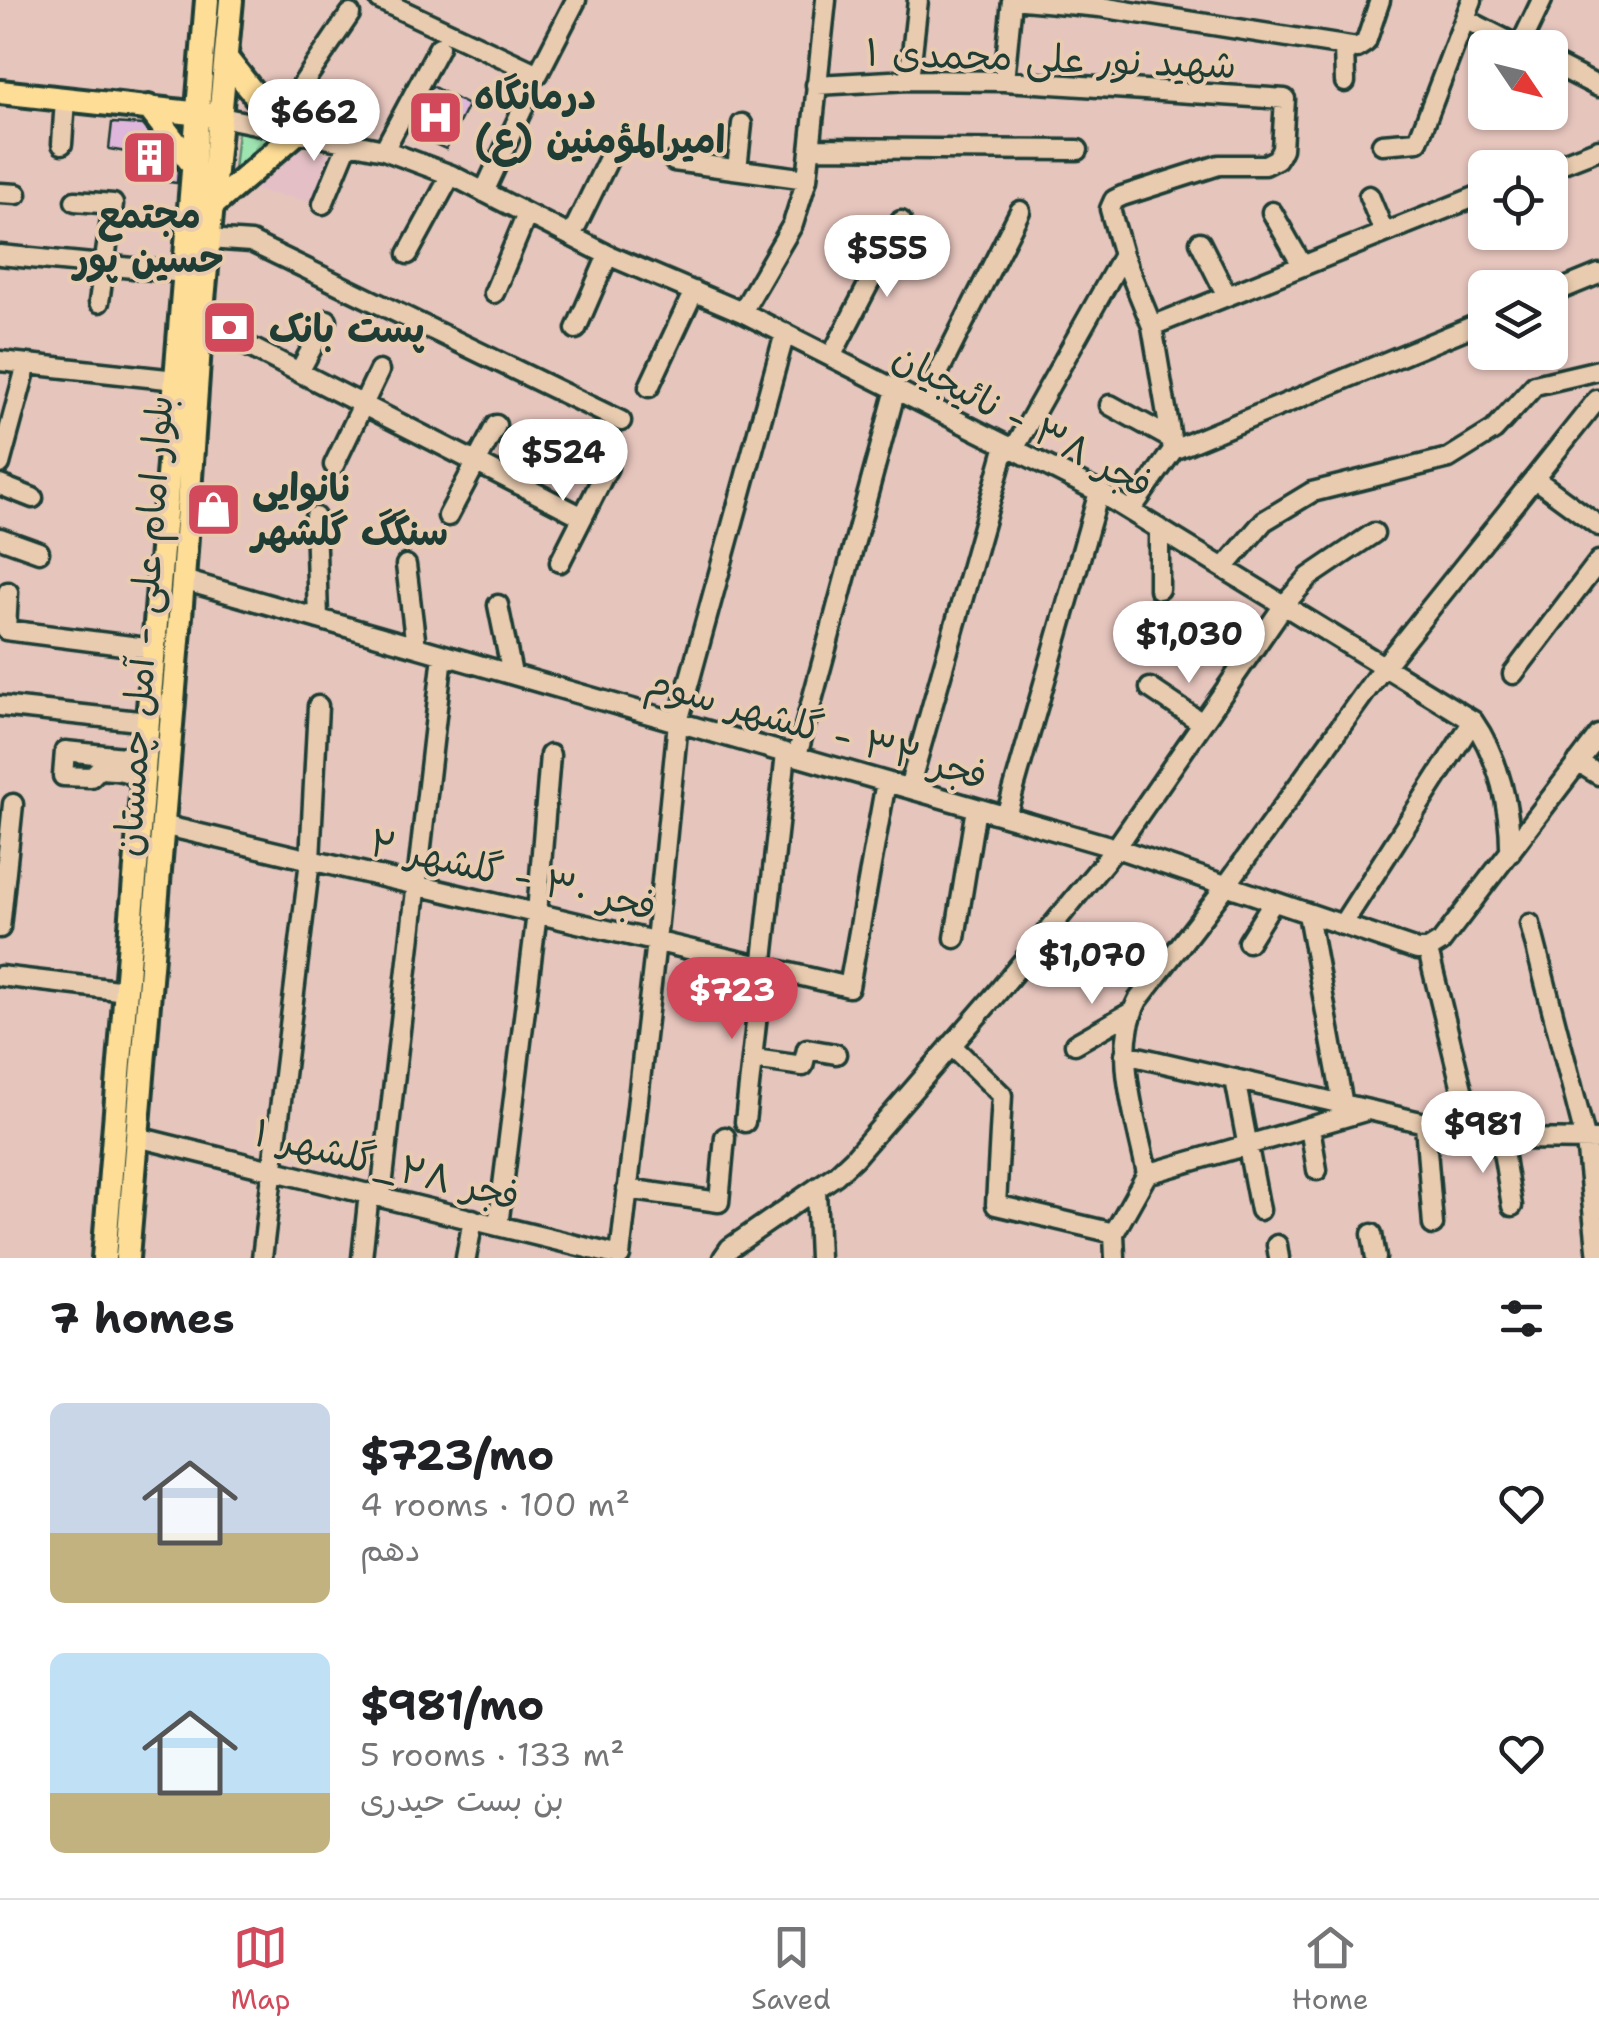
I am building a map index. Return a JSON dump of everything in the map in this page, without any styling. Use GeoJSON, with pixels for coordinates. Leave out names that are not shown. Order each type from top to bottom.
{"type":"FeatureCollection","features":[{"type":"Feature","properties":{"kind":"main road"},"geometry":{"type":"LineString","coordinates":[[121,1187],[126,991],[142,784],[193,165],[209,115],[200,85],[207,0]]}},
{"type":"Feature","properties":{"kind":"main road","name":"بلوار امام علی - آمل چمستان"},"geometry":{"type":"LineString","coordinates":[[116,1248],[121,1187],[137,1137],[183,580],[211,207],[209,115],[226,58],[232,0]]}},
{"type":"Feature","properties":{"kind":"main road"},"geometry":{"type":"LineString","coordinates":[[211,207],[290,129],[226,58]]}},
{"type":"Feature","properties":{"kind":"main road"},"geometry":{"type":"LineString","coordinates":[[0,92],[209,115]]}},
{"type":"Feature","properties":{"kind":"main road"},"geometry":{"type":"LineString","coordinates":[[148,107],[193,165]]}},
{"type":"Feature","properties":{"kind":"street"},"geometry":{"type":"LineString","coordinates":[[380,0],[538,74],[576,0]]}},
{"type":"Feature","properties":{"kind":"street"},"geometry":{"type":"LineString","coordinates":[[742,312],[794,224],[807,179],[826,0]]}},
{"type":"Feature","properties":{"kind":"street"},"geometry":{"type":"LineString","coordinates":[[909,80],[918,0]]}},
{"type":"Feature","properties":{"kind":"street"},"geometry":{"type":"LineString","coordinates":[[1004,81],[1012,0]]}},
{"type":"Feature","properties":{"kind":"street"},"geometry":{"type":"LineString","coordinates":[[1023,0],[1148,7],[1357,48],[1366,42],[1380,0]]}},
{"type":"Feature","properties":{"kind":"street"},"geometry":{"type":"LineString","coordinates":[[1382,144],[1418,141],[1472,0]]}},
{"type":"Feature","properties":{"kind":"street"},"geometry":{"type":"LineString","coordinates":[[1528,30],[1542,0]]}},
{"type":"Feature","properties":{"kind":"street"},"geometry":{"type":"LineString","coordinates":[[290,129],[290,100],[350,14]]}},
{"type":"Feature","properties":{"kind":"street"},"geometry":{"type":"LineString","coordinates":[[1465,19],[1487,30]]}},
{"type":"Feature","properties":{"kind":"street"},"geometry":{"type":"LineString","coordinates":[[1344,46],[1345,82]]}},
{"type":"Feature","properties":{"kind":"street"},"geometry":{"type":"LineString","coordinates":[[384,150],[439,47]]}},
{"type":"Feature","properties":{"kind":"street"},"geometry":{"type":"LineString","coordinates":[[1568,71],[1599,87]]}},
{"type":"Feature","properties":{"kind":"street","name":"شهید نور علی محمدی ۱"},"geometry":{"type":"LineString","coordinates":[[816,85],[909,80],[1004,81],[1284,99],[1282,149],[1265,166],[1219,165],[1114,200],[1110,209],[1112,226],[1123,255]]}},
{"type":"Feature","properties":{"kind":"street"},"geometry":{"type":"LineString","coordinates":[[62,144],[66,98]]}},
{"type":"Feature","properties":{"kind":"street"},"geometry":{"type":"LineString","coordinates":[[484,192],[522,108]]}},
{"type":"Feature","properties":{"kind":"street","name":"فجر ۳۸ - نائیجیان"},"geometry":{"type":"LineString","coordinates":[[209,115],[384,150],[451,175],[608,256],[742,312],[1099,492],[1474,721]]}},
{"type":"Feature","properties":{"kind":"street"},"geometry":{"type":"LineString","coordinates":[[737,169],[742,124]]}},
{"type":"Feature","properties":{"kind":"street"},"geometry":{"type":"LineString","coordinates":[[323,204],[349,141]]}},
{"type":"Feature","properties":{"kind":"street"},"geometry":{"type":"LineString","coordinates":[[811,148],[1078,150]]}},
{"type":"Feature","properties":{"kind":"street"},"geometry":{"type":"LineString","coordinates":[[1568,161],[1599,149]]}},
{"type":"Feature","properties":{"kind":"street"},"geometry":{"type":"LineString","coordinates":[[570,236],[612,152]]}},
{"type":"Feature","properties":{"kind":"street"},"geometry":{"type":"LineString","coordinates":[[674,161],[807,179]]}},
{"type":"Feature","properties":{"kind":"street"},"geometry":{"type":"LineString","coordinates":[[408,254],[451,175]]}},
{"type":"Feature","properties":{"kind":"street"},"geometry":{"type":"LineString","coordinates":[[1368,196],[1384,232]]}},
{"type":"Feature","properties":{"kind":"street"},"geometry":{"type":"LineString","coordinates":[[1152,326],[1468,200]]}},
{"type":"Feature","properties":{"kind":"street"},"geometry":{"type":"LineString","coordinates":[[76,201],[113,204],[99,302]]}},
{"type":"Feature","properties":{"kind":"street"},"geometry":{"type":"LineString","coordinates":[[923,403],[1020,211]]}},
{"type":"Feature","properties":{"kind":"street"},"geometry":{"type":"LineString","coordinates":[[1272,212],[1302,265]]}},
{"type":"Feature","properties":{"kind":"street"},"geometry":{"type":"LineString","coordinates":[[494,293],[526,214]]}},
{"type":"Feature","properties":{"kind":"street"},"geometry":{"type":"LineString","coordinates":[[832,357],[901,222]]}},
{"type":"Feature","properties":{"kind":"street"},"geometry":{"type":"LineString","coordinates":[[208,239],[252,242],[621,420]]}},
{"type":"Feature","properties":{"kind":"street"},"geometry":{"type":"LineString","coordinates":[[1200,242],[1228,296]]}},
{"type":"Feature","properties":{"kind":"street"},"geometry":{"type":"LineString","coordinates":[[0,255],[184,273]]}},
{"type":"Feature","properties":{"kind":"street"},"geometry":{"type":"LineString","coordinates":[[1123,255],[1152,326],[1172,444]]}},
{"type":"Feature","properties":{"kind":"street"},"geometry":{"type":"LineString","coordinates":[[910,788],[1010,447],[1123,255]]}},
{"type":"Feature","properties":{"kind":"street"},"geometry":{"type":"LineString","coordinates":[[576,329],[608,256]]}},
{"type":"Feature","properties":{"kind":"street"},"geometry":{"type":"LineString","coordinates":[[1568,287],[1599,274]]}},
{"type":"Feature","properties":{"kind":"street"},"geometry":{"type":"LineString","coordinates":[[649,387],[694,291]]}},
{"type":"Feature","properties":{"kind":"street"},"geometry":{"type":"LineString","coordinates":[[299,372],[328,320]]}},
{"type":"Feature","properties":{"kind":"street"},"geometry":{"type":"LineString","coordinates":[[201,322],[583,516]]}},
{"type":"Feature","properties":{"kind":"street"},"geometry":{"type":"LineString","coordinates":[[1130,511],[1172,444],[1468,328]]}},
{"type":"Feature","properties":{"kind":"street"},"geometry":{"type":"LineString","coordinates":[[620,1256],[678,722],[785,333]]}},
{"type":"Feature","properties":{"kind":"street"},"geometry":{"type":"LineString","coordinates":[[0,361],[176,380]]}},
{"type":"Feature","properties":{"kind":"street"},"geometry":{"type":"LineString","coordinates":[[0,464],[27,364]]}},
{"type":"Feature","properties":{"kind":"street"},"geometry":{"type":"LineString","coordinates":[[1224,568],[1264,521],[1312,492],[1449,458],[1494,430],[1535,385],[1599,370]]}},
{"type":"Feature","properties":{"kind":"street"},"geometry":{"type":"LineString","coordinates":[[334,465],[379,371]]}},
{"type":"Feature","properties":{"kind":"street"},"geometry":{"type":"LineString","coordinates":[[745,1122],[761,966],[791,754],[896,389]]}},
{"type":"Feature","properties":{"kind":"street"},"geometry":{"type":"LineString","coordinates":[[1075,1044],[1132,1010],[1384,666],[1597,400]]}},
{"type":"Feature","properties":{"kind":"street"},"geometry":{"type":"LineString","coordinates":[[1110,405],[1172,444]]}},
{"type":"Feature","properties":{"kind":"street"},"geometry":{"type":"LineString","coordinates":[[448,516],[496,425]]}},
{"type":"Feature","properties":{"kind":"street"},"geometry":{"type":"LineString","coordinates":[[560,562],[608,467]]}},
{"type":"Feature","properties":{"kind":"street"},"geometry":{"type":"LineString","coordinates":[[1535,479],[1599,526]]}},
{"type":"Feature","properties":{"kind":"street"},"geometry":{"type":"LineString","coordinates":[[0,485],[33,498]]}},
{"type":"Feature","properties":{"kind":"street"},"geometry":{"type":"LineString","coordinates":[[1006,816],[1099,492]]}},
{"type":"Feature","properties":{"kind":"street"},"geometry":{"type":"LineString","coordinates":[[314,517],[318,619]]}},
{"type":"Feature","properties":{"kind":"street"},"geometry":{"type":"LineString","coordinates":[[1159,529],[1159,589]]}},
{"type":"Feature","properties":{"kind":"street"},"geometry":{"type":"LineString","coordinates":[[728,1255],[854,1158],[1116,848],[1284,605],[1309,577],[1374,533]]}},
{"type":"Feature","properties":{"kind":"street"},"geometry":{"type":"LineString","coordinates":[[0,538],[39,552]]}},
{"type":"Feature","properties":{"kind":"street"},"geometry":{"type":"LineString","coordinates":[[1513,674],[1599,560]]}},
{"type":"Feature","properties":{"kind":"street"},"geometry":{"type":"LineString","coordinates":[[406,565],[416,647]]}},
{"type":"Feature","properties":{"kind":"street","name":"فجر ۳۲ - گلشهر سوم"},"geometry":{"type":"LineString","coordinates":[[183,580],[1116,848],[1342,926],[1428,950]]}},
{"type":"Feature","properties":{"kind":"street"},"geometry":{"type":"LineString","coordinates":[[8,592],[3,630],[154,649]]}},
{"type":"Feature","properties":{"kind":"street"},"geometry":{"type":"LineString","coordinates":[[498,605],[512,674]]}},
{"type":"Feature","properties":{"kind":"street"},"geometry":{"type":"LineString","coordinates":[[362,1258],[375,1194],[417,885],[443,654]]}},
{"type":"Feature","properties":{"kind":"street"},"geometry":{"type":"LineString","coordinates":[[1150,688],[1202,723]]}},
{"type":"Feature","properties":{"kind":"street"},"geometry":{"type":"LineString","coordinates":[[0,706],[148,722]]}},
{"type":"Feature","properties":{"kind":"street"},"geometry":{"type":"LineString","coordinates":[[262,1258],[310,860],[318,706]]}},
{"type":"Feature","properties":{"kind":"street"},"geometry":{"type":"LineString","coordinates":[[1342,926],[1474,721],[1486,743],[1507,805],[1510,853]]}},
{"type":"Feature","properties":{"kind":"street"},"geometry":{"type":"LineString","coordinates":[[1472,1134],[1428,950],[1441,942],[1599,734]]}},
{"type":"Feature","properties":{"kind":"street"},"geometry":{"type":"LineString","coordinates":[[142,784],[134,774],[124,771],[99,769],[91,778],[63,776],[65,751],[124,757],[146,746]]}},
{"type":"Feature","properties":{"kind":"street"},"geometry":{"type":"LineString","coordinates":[[498,1226],[536,913],[550,754]]}},
{"type":"Feature","properties":{"kind":"street"},"geometry":{"type":"LineString","coordinates":[[1578,762],[1599,775]]}},
{"type":"Feature","properties":{"kind":"street","name":"فجر ۳۰ - گلشهر ۲"},"geometry":{"type":"LineString","coordinates":[[162,825],[850,987],[886,782]]}},
{"type":"Feature","properties":{"kind":"street"},"geometry":{"type":"LineString","coordinates":[[0,928],[13,804]]}},
{"type":"Feature","properties":{"kind":"street"},"geometry":{"type":"LineString","coordinates":[[955,938],[976,808]]}},
{"type":"Feature","properties":{"kind":"street"},"geometry":{"type":"LineString","coordinates":[[1248,942],[1273,902]]}},
{"type":"Feature","properties":{"kind":"street"},"geometry":{"type":"LineString","coordinates":[[1308,914],[1343,1105]]}},
{"type":"Feature","properties":{"kind":"street"},"geometry":{"type":"LineString","coordinates":[[1530,924],[1592,1141],[1598,1258]]}},
{"type":"Feature","properties":{"kind":"street"},"geometry":{"type":"LineString","coordinates":[[0,976],[126,991]]}},
{"type":"Feature","properties":{"kind":"street"},"geometry":{"type":"LineString","coordinates":[[1115,1258],[1114,1234],[1147,1174],[1125,1054],[1132,1010]]}},
{"type":"Feature","properties":{"kind":"street"},"geometry":{"type":"LineString","coordinates":[[952,1045],[1002,1096],[996,1205],[1114,1234]]}},
{"type":"Feature","properties":{"kind":"street"},"geometry":{"type":"LineString","coordinates":[[754,1059],[802,1066],[807,1049],[836,1054]]}},
{"type":"Feature","properties":{"kind":"street"},"geometry":{"type":"LineString","coordinates":[[1125,1054],[1472,1134],[1501,1139],[1592,1141]]}},
{"type":"Feature","properties":{"kind":"street"},"geometry":{"type":"LineString","coordinates":[[1235,1079],[1260,1210]]}},
{"type":"Feature","properties":{"kind":"street"},"geometry":{"type":"LineString","coordinates":[[1147,1174],[1365,1111]]}},
{"type":"Feature","properties":{"kind":"street"},"geometry":{"type":"LineString","coordinates":[[1425,1124],[1433,1225]]}},
{"type":"Feature","properties":{"kind":"street"},"geometry":{"type":"LineString","coordinates":[[1310,1127],[1317,1170]]}},
{"type":"Feature","properties":{"kind":"street","name":"فجر ۲۸_گلشهر ۱"},"geometry":{"type":"LineString","coordinates":[[137,1137],[473,1219],[560,1250],[620,1256]]}},
{"type":"Feature","properties":{"kind":"street"},"geometry":{"type":"LineString","coordinates":[[627,1189],[719,1202],[725,1137]]}},
{"type":"Feature","properties":{"kind":"street"},"geometry":{"type":"LineString","coordinates":[[1501,1139],[1512,1206]]}},
{"type":"Feature","properties":{"kind":"street"},"geometry":{"type":"LineString","coordinates":[[816,1190],[819,1258]]}},
{"type":"Feature","properties":{"kind":"street"},"geometry":{"type":"LineString","coordinates":[[466,1258],[473,1219]]}},
{"type":"Feature","properties":{"kind":"street"},"geometry":{"type":"LineString","coordinates":[[1372,1234],[1376,1258]]}},
{"type":"Feature","properties":{"kind":"shaded area"},"geometry":{"type":"Polygon","coordinates":[[[285,146],[331,154],[319,203],[238,187],[285,146]]]}},
{"type":"Feature","properties":{"kind":"green space"},"geometry":{"type":"Polygon","coordinates":[[[238,131],[284,137],[233,180],[238,131]]]}},
{"type":"Feature","properties":{"kind":"building","name":"درمانگاه امیرالمؤمنین (ع)"},"geometry":{"type":"Polygon","coordinates":[[[432,86],[468,105],[446,149],[408,132],[432,86]]]}},
{"type":"Feature","properties":{"kind":"building","name":"مجتمع حسین پور"},"geometry":{"type":"Polygon","coordinates":[[[112,123],[143,125],[178,170],[177,183],[146,179],[141,164],[132,170],[125,162],[131,153],[109,149],[112,123]]]}},
{"type":"Feature","properties":{"kind":"place","name":"درمانگاه امیرالمؤمنین (ع)"},"geometry":{"type":"Point","coordinates":[435,117]}},
{"type":"Feature","properties":{"kind":"place","name":"مجتمع حسین پور"},"geometry":{"type":"Point","coordinates":[149,157]}},
{"type":"Feature","properties":{"kind":"place","name":"پست بانک"},"geometry":{"type":"Point","coordinates":[230,328]}},
{"type":"Feature","properties":{"kind":"place","name":"نانوایی سنگگ گلشهر"},"geometry":{"type":"Point","coordinates":[213,509]}}]}
